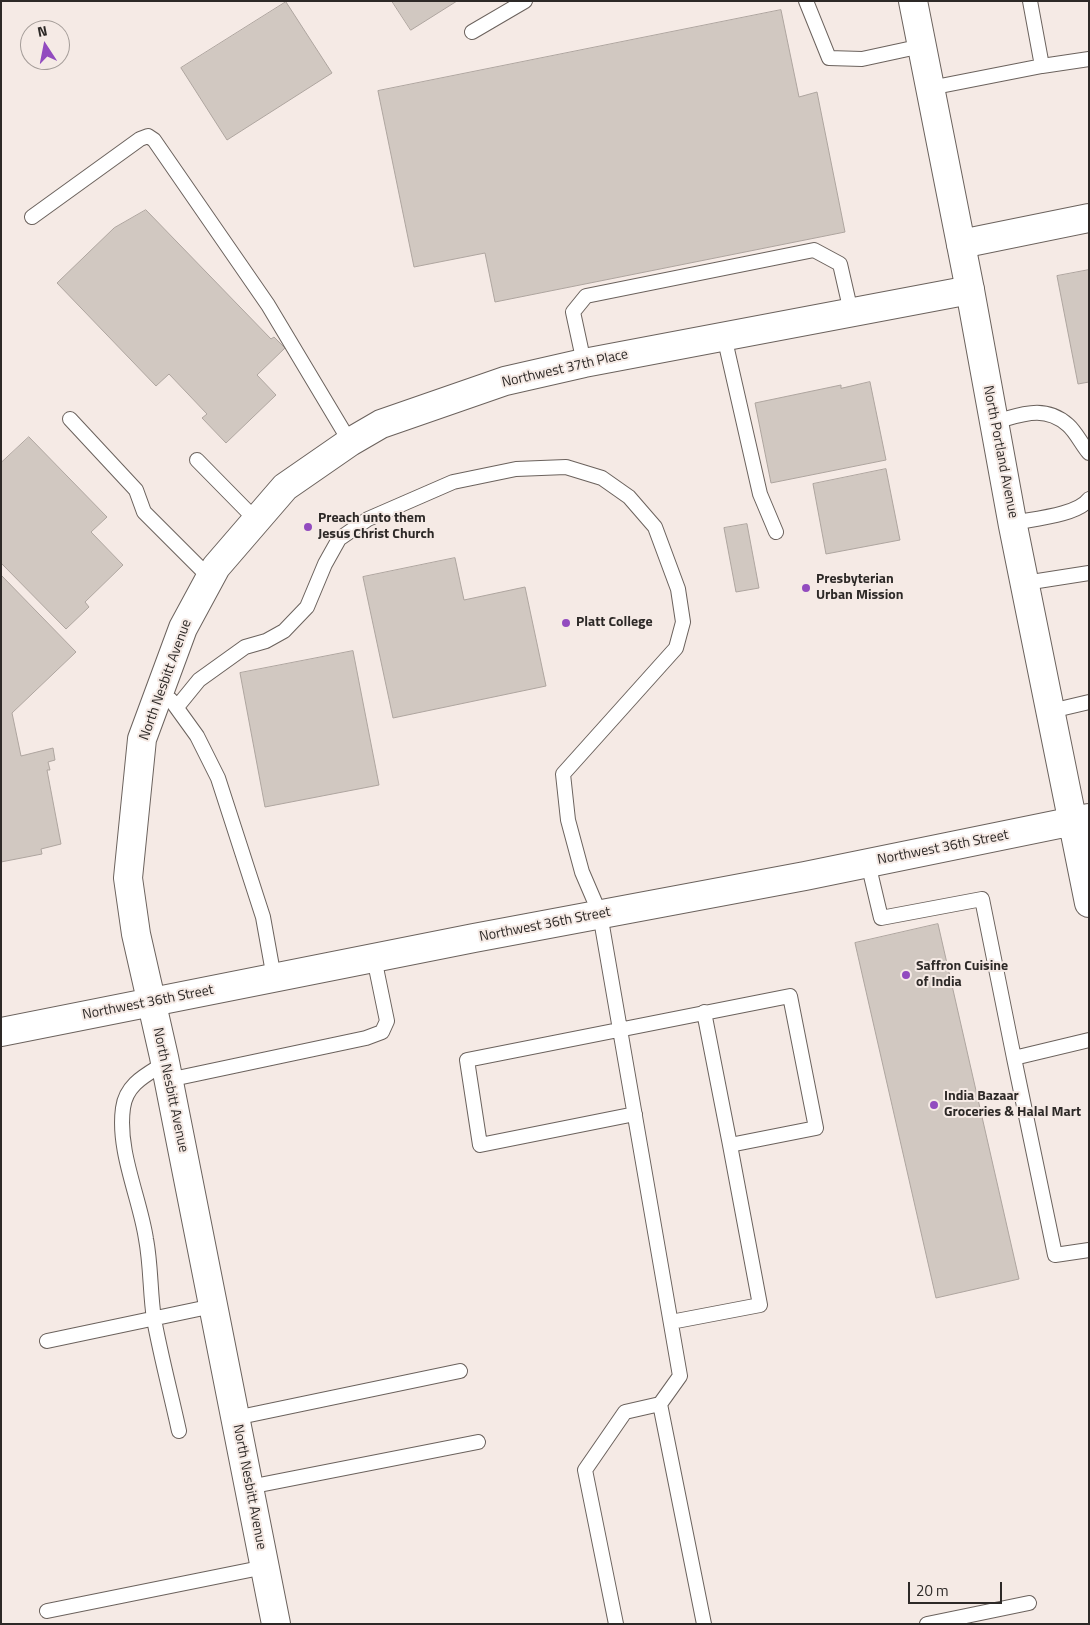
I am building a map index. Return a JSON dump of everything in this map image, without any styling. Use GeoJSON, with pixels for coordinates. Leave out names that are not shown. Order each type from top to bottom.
{"type":"FeatureCollection","features":[{"type":"Feature","properties":{"kind":"main road","name":"North Portland Avenue"},"geometry":{"type":"LineString","coordinates":[[913,1],[1050,711],[1081,820],[1089,903]]}},
{"type":"Feature","properties":{"kind":"main road"},"geometry":{"type":"LineString","coordinates":[[961,244],[1089,218]]}},
{"type":"Feature","properties":{"kind":"main road","name":"Northwest 37th Place"},"geometry":{"type":"LineString","coordinates":[[213,572],[285,486],[380,424],[496,384],[584,363],[970,290]]}},
{"type":"Feature","properties":{"kind":"main road","name":"North Nesbitt Avenue"},"geometry":{"type":"LineString","coordinates":[[213,572],[183,628],[169,698],[142,739],[128,878],[136,934],[167,1071],[276,1624]]}},
{"type":"Feature","properties":{"kind":"main road","name":"Northwest 36th Street"},"geometry":{"type":"LineString","coordinates":[[1,1032],[1081,820]]}},
{"type":"Feature","properties":{"kind":"lane"},"geometry":{"type":"LineString","coordinates":[[472,32],[525,1]]}},
{"type":"Feature","properties":{"kind":"lane"},"geometry":{"type":"LineString","coordinates":[[806,1],[829,58],[862,58],[922,46]]}},
{"type":"Feature","properties":{"kind":"lane"},"geometry":{"type":"LineString","coordinates":[[1030,1],[1042,66]]}},
{"type":"Feature","properties":{"kind":"lane"},"geometry":{"type":"LineString","coordinates":[[930,88],[1042,66],[1089,59]]}},
{"type":"Feature","properties":{"kind":"lane"},"geometry":{"type":"LineString","coordinates":[[32,217],[140,139],[148,136],[154,140],[268,305],[350,442]]}},
{"type":"Feature","properties":{"kind":"lane"},"geometry":{"type":"LineString","coordinates":[[584,363],[573,312],[586,296],[814,250],[840,264],[851,312]]}},
{"type":"Feature","properties":{"kind":"lane"},"geometry":{"type":"LineString","coordinates":[[724,336],[760,494],[776,532]]}},
{"type":"Feature","properties":{"kind":"lane"},"geometry":{"type":"LineString","coordinates":[[994,422],[1037,412],[1051,414],[1068,426],[1089,454]]}},
{"type":"Feature","properties":{"kind":"lane"},"geometry":{"type":"LineString","coordinates":[[70,419],[136,490],[144,512],[213,572]]}},
{"type":"Feature","properties":{"kind":"lane"},"geometry":{"type":"LineString","coordinates":[[197,460],[256,520]]}},
{"type":"Feature","properties":{"kind":"lane"},"geometry":{"type":"LineString","coordinates":[[274,978],[263,917],[218,778],[197,736],[169,698],[199,680],[245,647],[266,641],[284,631],[307,607],[325,564],[339,540],[368,520],[454,482],[516,469],[566,467],[602,478],[629,497],[655,527],[678,589],[683,622],[676,648],[563,774],[568,820],[582,872],[600,914],[680,1376],[660,1404],[625,1412],[585,1470],[616,1624]]}},
{"type":"Feature","properties":{"kind":"lane"},"geometry":{"type":"LineString","coordinates":[[1013,523],[1060,514],[1085,505],[1089,499]]}},
{"type":"Feature","properties":{"kind":"lane"},"geometry":{"type":"LineString","coordinates":[[1025,583],[1089,573]]}},
{"type":"Feature","properties":{"kind":"lane"},"geometry":{"type":"LineString","coordinates":[[1050,711],[1089,702]]}},
{"type":"Feature","properties":{"kind":"lane"},"geometry":{"type":"LineString","coordinates":[[868,863],[881,918],[982,899],[1054,1255],[1089,1250]]}},
{"type":"Feature","properties":{"kind":"lane"},"geometry":{"type":"LineString","coordinates":[[179,1431],[154,1318],[146,1239],[123,1135],[123,1108],[129,1090],[136,1081],[167,1071],[366,1038],[382,1032],[386,1021],[374,958]]}},
{"type":"Feature","properties":{"kind":"lane"},"geometry":{"type":"LineString","coordinates":[[635,1114],[480,1145],[467,1060],[790,996],[816,1128],[730,1144]]}},
{"type":"Feature","properties":{"kind":"lane"},"geometry":{"type":"LineString","coordinates":[[671,1322],[760,1305],[704,1012]]}},
{"type":"Feature","properties":{"kind":"lane"},"geometry":{"type":"LineString","coordinates":[[1014,1058],[1089,1040]]}},
{"type":"Feature","properties":{"kind":"lane"},"geometry":{"type":"LineString","coordinates":[[47,1341],[213,1306]]}},
{"type":"Feature","properties":{"kind":"lane"},"geometry":{"type":"LineString","coordinates":[[235,1418],[460,1371]]}},
{"type":"Feature","properties":{"kind":"lane"},"geometry":{"type":"LineString","coordinates":[[660,1404],[704,1624]]}},
{"type":"Feature","properties":{"kind":"lane"},"geometry":{"type":"LineString","coordinates":[[249,1487],[478,1442]]}},
{"type":"Feature","properties":{"kind":"lane"},"geometry":{"type":"LineString","coordinates":[[47,1611],[264,1567]]}},
{"type":"Feature","properties":{"kind":"lane"},"geometry":{"type":"LineString","coordinates":[[927,1624],[1029,1603]]}},
{"type":"Feature","properties":{"kind":"building"},"geometry":{"type":"Polygon","coordinates":[[[392,1],[457,1],[411,30],[392,1]]]}},
{"type":"Feature","properties":{"kind":"building"},"geometry":{"type":"Polygon","coordinates":[[[286,2],[332,73],[227,140],[181,68],[286,2]]]}},
{"type":"Feature","properties":{"kind":"building"},"geometry":{"type":"Polygon","coordinates":[[[781,10],[799,97],[817,92],[845,232],[495,302],[485,253],[414,267],[378,91],[781,10]]]}},
{"type":"Feature","properties":{"kind":"building"},"geometry":{"type":"Polygon","coordinates":[[[146,210],[271,339],[274,337],[285,348],[257,375],[276,395],[226,443],[202,418],[207,414],[169,374],[156,386],[57,283],[114,228],[146,210]]]}},
{"type":"Feature","properties":{"kind":"building"},"geometry":{"type":"Polygon","coordinates":[[[1089,270],[1089,382],[1078,384],[1057,276],[1089,270]]]}},
{"type":"Feature","properties":{"kind":"building"},"geometry":{"type":"Polygon","coordinates":[[[870,382],[886,460],[771,483],[755,403],[841,385],[841,388],[870,382]]]}},
{"type":"Feature","properties":{"kind":"building"},"geometry":{"type":"Polygon","coordinates":[[[29,437],[107,517],[91,532],[123,565],[85,602],[89,607],[66,629],[1,563],[1,463],[29,437]]]}},
{"type":"Feature","properties":{"kind":"building"},"geometry":{"type":"Polygon","coordinates":[[[886,469],[900,540],[826,554],[813,484],[886,469]]]}},
{"type":"Feature","properties":{"kind":"building"},"geometry":{"type":"Polygon","coordinates":[[[747,524],[759,588],[736,592],[724,528],[747,524]]]}},
{"type":"Feature","properties":{"kind":"building"},"geometry":{"type":"Polygon","coordinates":[[[455,558],[464,600],[525,587],[546,686],[393,718],[363,577],[455,558]]]}},
{"type":"Feature","properties":{"kind":"building"},"geometry":{"type":"Polygon","coordinates":[[[1,575],[76,652],[12,713],[21,756],[53,748],[55,760],[48,762],[50,770],[47,770],[61,844],[41,849],[42,854],[1,862],[1,575]]]}},
{"type":"Feature","properties":{"kind":"building"},"geometry":{"type":"Polygon","coordinates":[[[353,651],[379,785],[265,807],[240,673],[353,651]]]}},
{"type":"Feature","properties":{"kind":"building"},"geometry":{"type":"Polygon","coordinates":[[[938,924],[1019,1279],[936,1298],[855,943],[938,924]]]}},
{"type":"Feature","properties":{"kind":"place","name":"Preach unto them Jesus Christ Church"},"geometry":{"type":"Point","coordinates":[308,527]}},
{"type":"Feature","properties":{"kind":"place","name":"Presbyterian Urban Mission"},"geometry":{"type":"Point","coordinates":[806,588]}},
{"type":"Feature","properties":{"kind":"place","name":"Platt College"},"geometry":{"type":"Point","coordinates":[566,623]}},
{"type":"Feature","properties":{"kind":"place","name":"Saffron Cuisine of India"},"geometry":{"type":"Point","coordinates":[906,975]}},
{"type":"Feature","properties":{"kind":"place","name":"India Bazaar Groceries & Halal Mart"},"geometry":{"type":"Point","coordinates":[934,1105]}}]}
